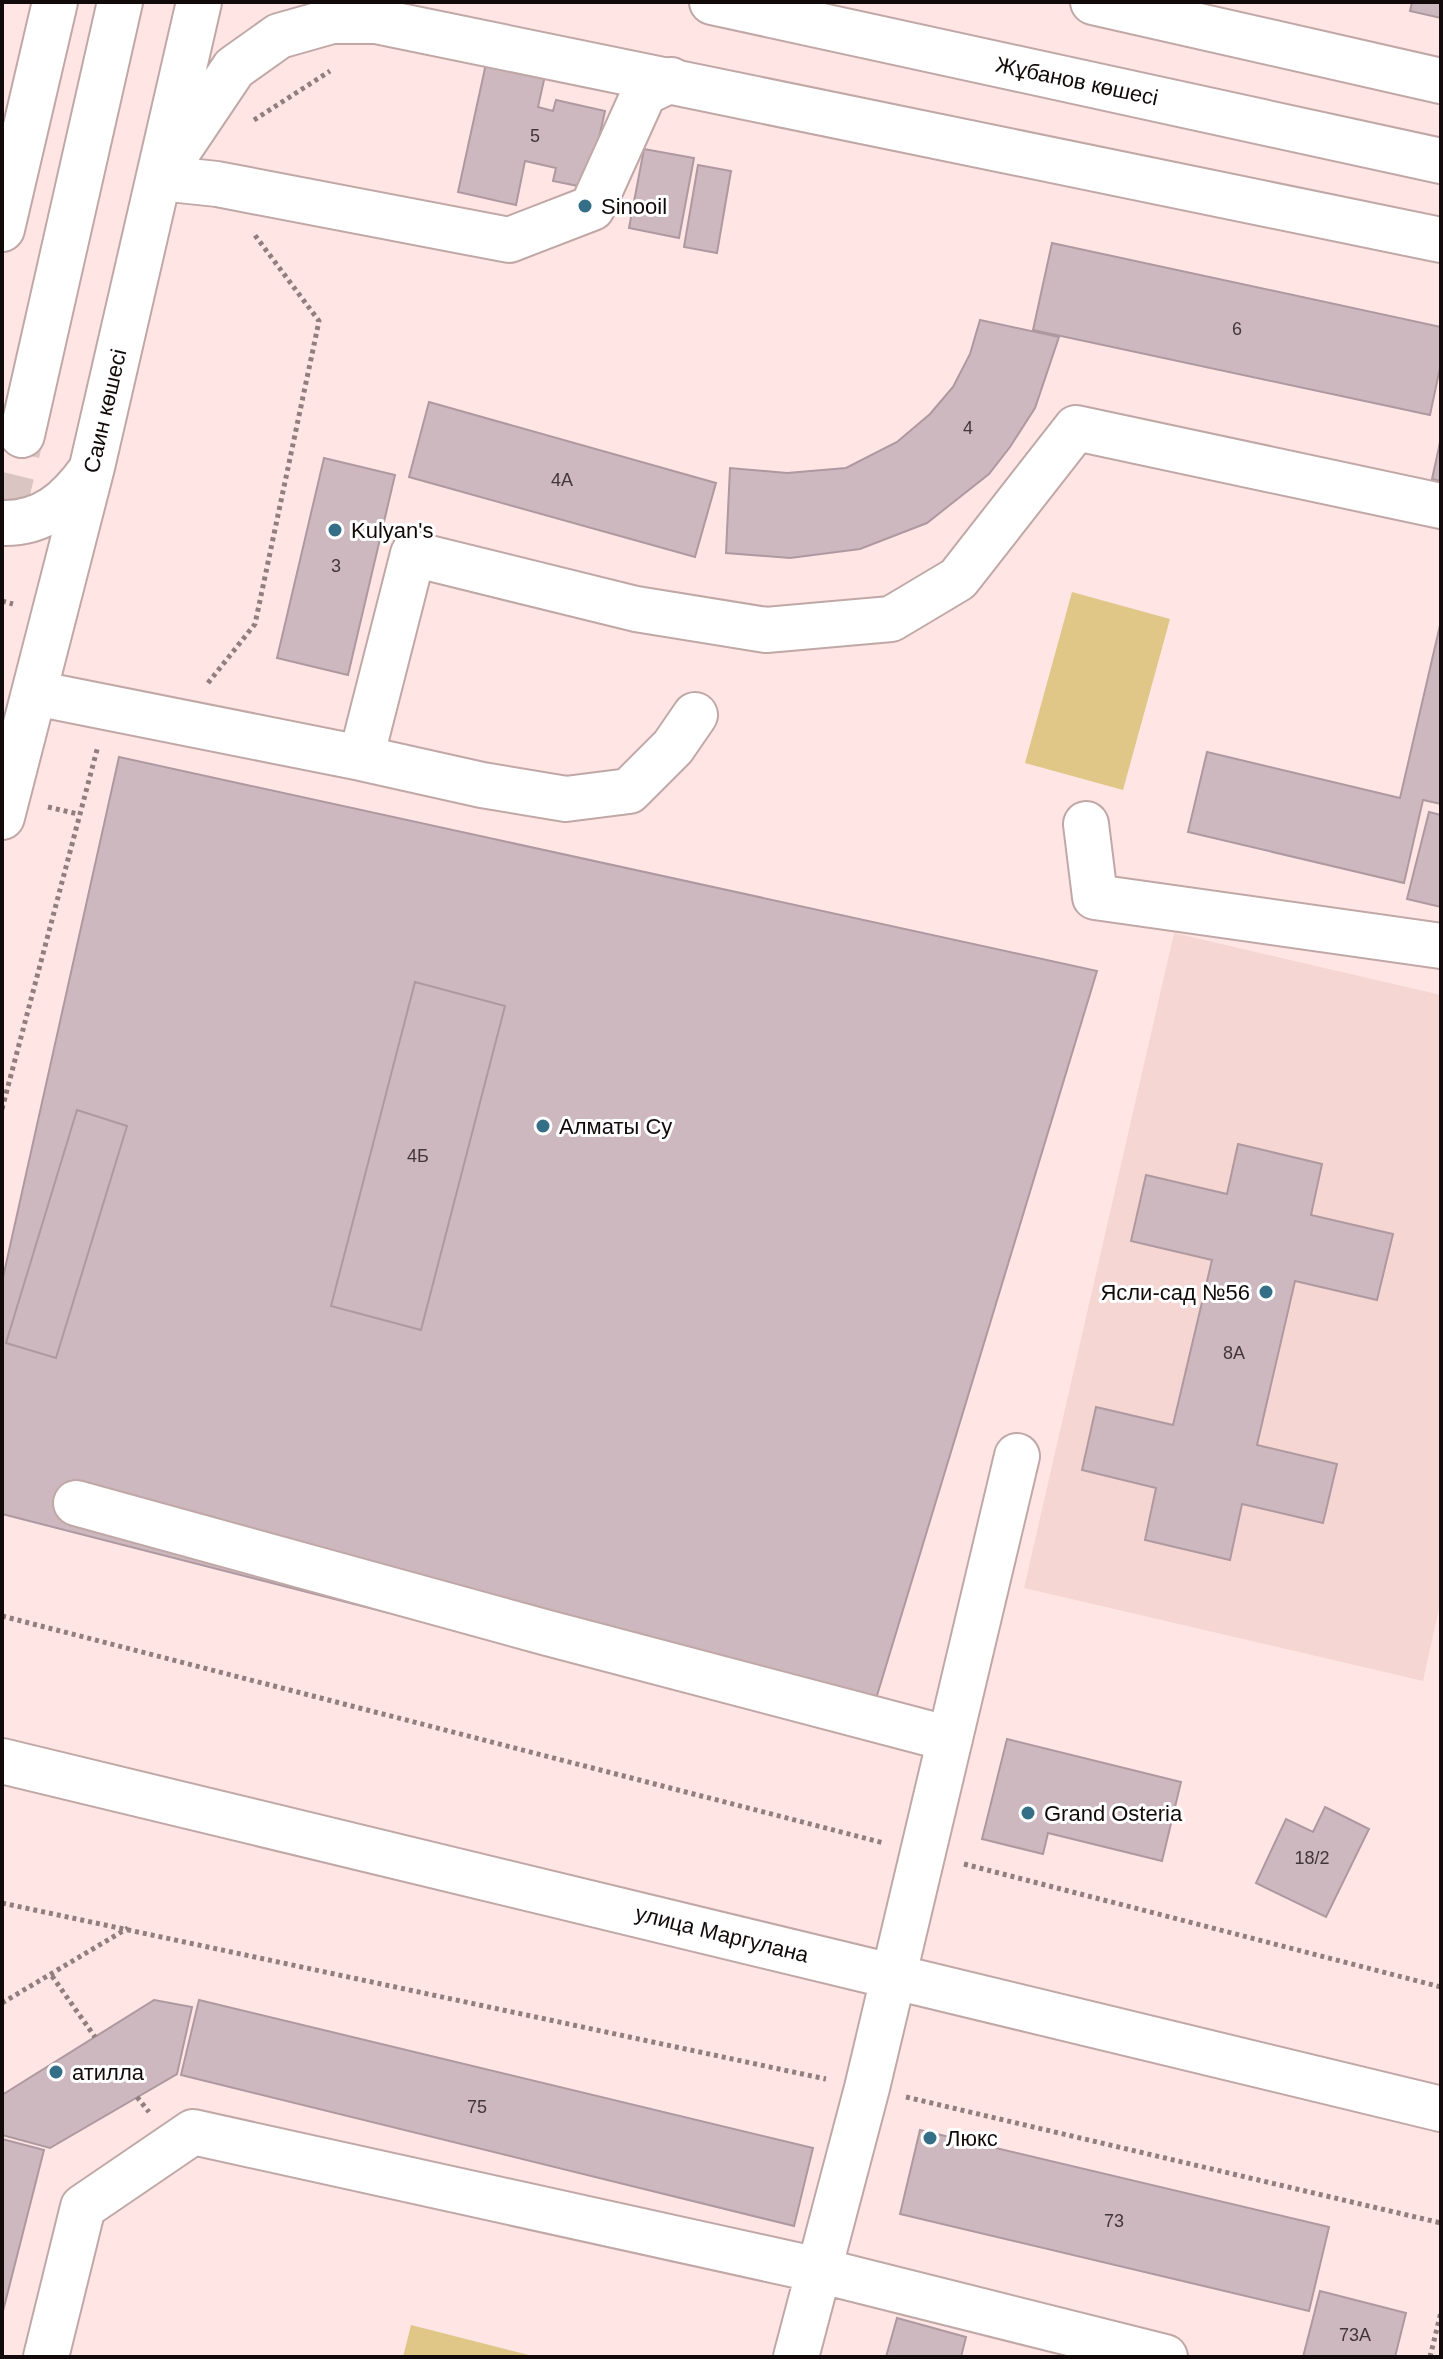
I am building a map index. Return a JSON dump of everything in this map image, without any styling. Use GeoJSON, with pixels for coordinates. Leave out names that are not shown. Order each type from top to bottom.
{"type":"FeatureCollection","features":[{"type":"Feature","properties":{"kind":"main road"},"geometry":{"type":"LineString","coordinates":[[2,229],[55,2]]}},
{"type":"Feature","properties":{"kind":"main road"},"geometry":{"type":"LineString","coordinates":[[22,435],[120,2]]}},
{"type":"Feature","properties":{"kind":"main road","name":"Саин көшесі"},"geometry":{"type":"LineString","coordinates":[[2,817],[92,467],[199,2]]}},
{"type":"Feature","properties":{"kind":"main road","name":"Жұбанов көшесі"},"geometry":{"type":"LineString","coordinates":[[712,2],[1433,159]]}},
{"type":"Feature","properties":{"kind":"main road"},"geometry":{"type":"LineString","coordinates":[[1093,2],[1441,81]]}},
{"type":"Feature","properties":{"kind":"main road"},"geometry":{"type":"LineString","coordinates":[[671,80],[644,93],[592,208],[509,240],[217,184],[160,178],[234,68],[279,36],[332,21],[376,21],[671,80],[1441,240]]}},
{"type":"Feature","properties":{"kind":"main road"},"geometry":{"type":"LineString","coordinates":[[361,758],[413,554],[636,609],[766,630],[891,619],[958,579],[1076,428],[1441,506]]}},
{"type":"Feature","properties":{"kind":"main road"},"geometry":{"type":"LineString","coordinates":[[2,523],[42,517],[52,511],[78,488],[92,467]]}},
{"type":"Feature","properties":{"kind":"main road"},"geometry":{"type":"LineString","coordinates":[[35,693],[482,785],[566,799],[629,791],[673,747],[695,715]]}},
{"type":"Feature","properties":{"kind":"main road"},"geometry":{"type":"LineString","coordinates":[[1086,824],[1095,897],[1441,946]]}},
{"type":"Feature","properties":{"kind":"main road"},"geometry":{"type":"LineString","coordinates":[[796,2357],[867,2088],[1017,1456]]}},
{"type":"Feature","properties":{"kind":"main road"},"geometry":{"type":"LineString","coordinates":[[76,1503],[544,1632],[950,1739]]}},
{"type":"Feature","properties":{"kind":"main road","name":"улица Маргулана"},"geometry":{"type":"LineString","coordinates":[[2,1761],[1441,2109]]}},
{"type":"Feature","properties":{"kind":"main road"},"geometry":{"type":"LineString","coordinates":[[46,2357],[83,2207],[193,2132],[818,2270],[1022,2340],[1165,2357]]}},
{"type":"Feature","properties":{"kind":"path"},"geometry":{"type":"LineString","coordinates":[[251,123],[260,114],[330,71]]}},
{"type":"Feature","properties":{"kind":"path"},"geometry":{"type":"LineString","coordinates":[[177,722],[255,624],[319,321],[217,184]]}},
{"type":"Feature","properties":{"kind":"path"},"geometry":{"type":"LineString","coordinates":[[2,1109],[108,707]]}},
{"type":"Feature","properties":{"kind":"path"},"geometry":{"type":"LineString","coordinates":[[2,1616],[1441,1987]]}},
{"type":"Feature","properties":{"kind":"path"},"geometry":{"type":"LineString","coordinates":[[2,1903],[867,2088],[1441,2223]]}},
{"type":"Feature","properties":{"kind":"path"},"geometry":{"type":"LineString","coordinates":[[2,2003],[128,1928]]}},
{"type":"Feature","properties":{"kind":"path"},"geometry":{"type":"LineString","coordinates":[[52,1976],[95,2037]]}},
{"type":"Feature","properties":{"kind":"path"},"geometry":{"type":"LineString","coordinates":[[1430,2357],[1441,2312]]}},
{"type":"Feature","properties":{"kind":"shaded area"},"geometry":{"type":"Polygon","coordinates":[[[1072,592],[1170,619],[1123,790],[1025,763],[1072,592]]]}},
{"type":"Feature","properties":{"kind":"shaded area","name":"Ясли-сад №56"},"geometry":{"type":"Polygon","coordinates":[[[1174,933],[1441,995],[1441,1600],[1423,1681],[1024,1588],[1174,933]]]}},
{"type":"Feature","properties":{"kind":"shaded area"},"geometry":{"type":"Polygon","coordinates":[[[411,2325],[529,2355],[403,2357],[411,2325]]]}},
{"type":"Feature","properties":{"kind":"building"},"geometry":{"type":"Polygon","coordinates":[[[1412,2],[1441,2],[1441,18],[1410,11],[1412,2]]]}},
{"type":"Feature","properties":{"kind":"building"},"geometry":{"type":"Polygon","coordinates":[[[487,59],[546,71],[538,107],[553,111],[556,100],[605,111],[588,188],[553,181],[556,168],[525,161],[516,205],[458,192],[487,59]]]}},
{"type":"Feature","properties":{"kind":"building"},"geometry":{"type":"Polygon","coordinates":[[[644,149],[694,158],[679,238],[629,228],[644,149]]]}},
{"type":"Feature","properties":{"kind":"building"},"geometry":{"type":"Polygon","coordinates":[[[698,165],[731,171],[717,253],[684,247],[698,165]]]}},
{"type":"Feature","properties":{"kind":"building"},"geometry":{"type":"Polygon","coordinates":[[[1052,243],[1441,327],[1441,363],[1430,415],[1033,330],[1052,243]]]}},
{"type":"Feature","properties":{"kind":"building"},"geometry":{"type":"Polygon","coordinates":[[[980,320],[1059,337],[1035,408],[989,474],[927,523],[860,549],[790,558],[726,553],[730,468],[787,473],[846,468],[897,442],[930,414],[953,387],[970,354],[980,320]]]}},
{"type":"Feature","properties":{"kind":"building"},"geometry":{"type":"Polygon","coordinates":[[[429,402],[716,483],[695,557],[409,477],[429,402]]]}},
{"type":"Feature","properties":{"kind":"building"},"geometry":{"type":"Polygon","coordinates":[[[1441,438],[1441,481],[1432,479],[1441,438]]]}},
{"type":"Feature","properties":{"kind":"building"},"geometry":{"type":"Polygon","coordinates":[[[324,458],[395,475],[348,675],[277,658],[324,458]]]}},
{"type":"Feature","properties":{"kind":"building"},"geometry":{"type":"Polygon","coordinates":[[[1441,621],[1441,804],[1423,800],[1404,883],[1188,832],[1207,752],[1400,798],[1441,621]]]}},
{"type":"Feature","properties":{"kind":"building","name":"Алматы Су"},"geometry":{"type":"Polygon","coordinates":[[[119,757],[1097,971],[865,1735],[2,1514],[2,1282],[119,757]]]}},
{"type":"Feature","properties":{"kind":"building"},"geometry":{"type":"Polygon","coordinates":[[[1429,812],[1441,815],[1441,907],[1407,899],[1429,812]]]}},
{"type":"Feature","properties":{"kind":"building"},"geometry":{"type":"Polygon","coordinates":[[[415,982],[505,1006],[421,1330],[331,1306],[415,982]]]}},
{"type":"Feature","properties":{"kind":"building"},"geometry":{"type":"Polygon","coordinates":[[[77,1110],[127,1126],[56,1358],[6,1343],[77,1110]]]}},
{"type":"Feature","properties":{"kind":"building"},"geometry":{"type":"Polygon","coordinates":[[[1238,1144],[1322,1164],[1311,1215],[1393,1234],[1377,1300],[1295,1281],[1257,1445],[1337,1464],[1323,1523],[1242,1504],[1230,1560],[1145,1540],[1156,1488],[1082,1470],[1096,1407],[1173,1425],[1212,1260],[1131,1241],[1146,1175],[1227,1194],[1238,1144]]]}},
{"type":"Feature","properties":{"kind":"building"},"geometry":{"type":"Polygon","coordinates":[[[1007,1739],[1181,1782],[1162,1861],[1048,1833],[1043,1854],[982,1839],[1007,1739]]]}},
{"type":"Feature","properties":{"kind":"building"},"geometry":{"type":"Polygon","coordinates":[[[1325,1807],[1369,1829],[1326,1917],[1256,1883],[1286,1819],[1313,1832],[1325,1807]]]}},
{"type":"Feature","properties":{"kind":"building"},"geometry":{"type":"Polygon","coordinates":[[[154,2000],[192,2007],[177,2074],[50,2148],[2,2135],[2,2095],[154,2000]]]}},
{"type":"Feature","properties":{"kind":"building"},"geometry":{"type":"Polygon","coordinates":[[[199,2000],[813,2148],[794,2226],[181,2075],[199,2000]]]}},
{"type":"Feature","properties":{"kind":"building"},"geometry":{"type":"Polygon","coordinates":[[[920,2130],[1329,2227],[1309,2311],[900,2214],[920,2130]]]}},
{"type":"Feature","properties":{"kind":"building"},"geometry":{"type":"Polygon","coordinates":[[[2,2139],[44,2150],[2,2315],[2,2139]]]}},
{"type":"Feature","properties":{"kind":"building"},"geometry":{"type":"Polygon","coordinates":[[[1320,2291],[1406,2313],[1395,2357],[1303,2357],[1320,2291]]]}},
{"type":"Feature","properties":{"kind":"building"},"geometry":{"type":"Polygon","coordinates":[[[897,2318],[966,2337],[961,2357],[886,2357],[897,2318]]]}},
{"type":"Feature","properties":{"kind":"tunnel"},"geometry":{"type":"LineString","coordinates":[[2,517],[22,435]]}},
{"type":"Feature","properties":{"kind":"place","name":"Sinooil"},"geometry":{"type":"Point","coordinates":[585,206]}},
{"type":"Feature","properties":{"kind":"place","name":"Kulyan's"},"geometry":{"type":"Point","coordinates":[335,530]}},
{"type":"Feature","properties":{"kind":"place","name":"Алматы Су"},"geometry":{"type":"Point","coordinates":[543,1126]}},
{"type":"Feature","properties":{"kind":"place","name":"Ясли-сад №56"},"geometry":{"type":"Point","coordinates":[1266,1292]}},
{"type":"Feature","properties":{"kind":"place","name":"Grand Osteria"},"geometry":{"type":"Point","coordinates":[1028,1813]}},
{"type":"Feature","properties":{"kind":"place","name":"атилла"},"geometry":{"type":"Point","coordinates":[56,2072]}},
{"type":"Feature","properties":{"kind":"place","name":"Люкс"},"geometry":{"type":"Point","coordinates":[930,2138]}}]}
